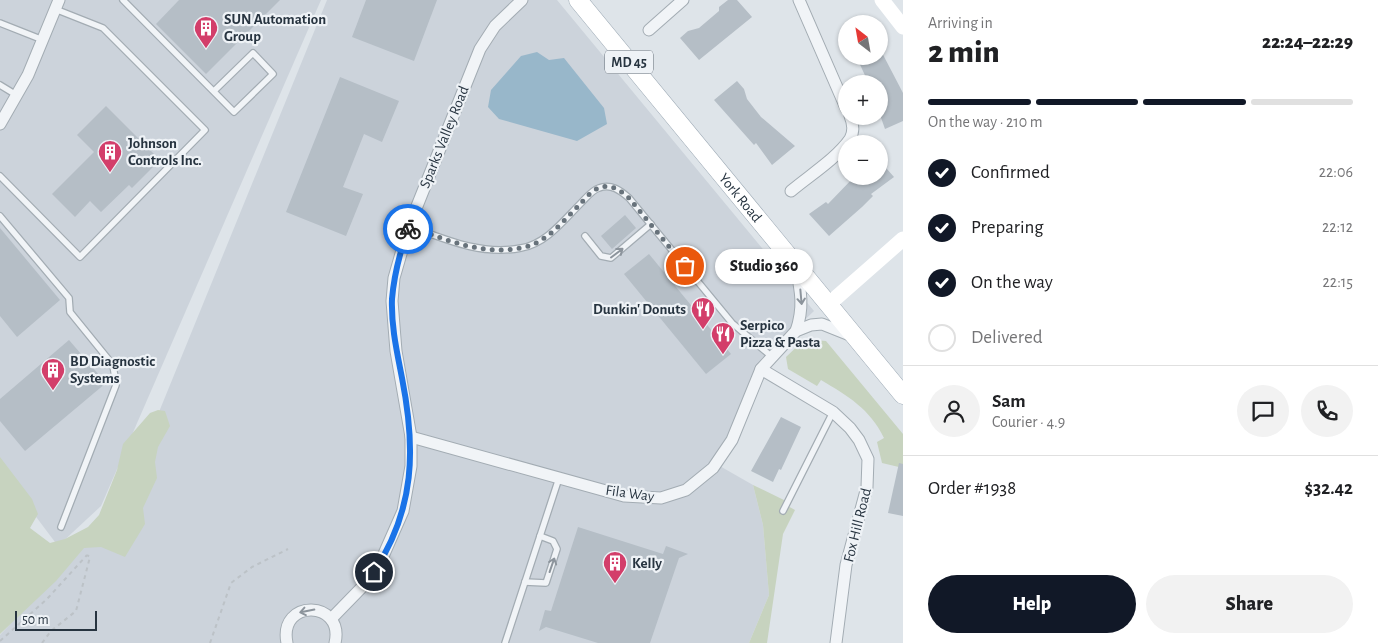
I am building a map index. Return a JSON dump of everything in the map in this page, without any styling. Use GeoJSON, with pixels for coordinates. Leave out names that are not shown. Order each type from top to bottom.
{"type":"FeatureCollection","features":[{"type":"Feature","properties":{"kind":"main road","name":"York Road"},"geometry":{"type":"LineString","coordinates":[[578,0],[903,395]]}},
{"type":"Feature","properties":{"kind":"street","name":"Sparks Valley Road"},"geometry":{"type":"LineString","coordinates":[[331,619],[368,581],[393,537],[408,487],[411,437],[396,351],[392,300],[400,252],[480,49],[495,26],[522,0]]}},
{"type":"Feature","properties":{"kind":"street"},"geometry":{"type":"LineString","coordinates":[[649,30],[684,0]]}},
{"type":"Feature","properties":{"kind":"street"},"geometry":{"type":"LineString","coordinates":[[799,0],[838,90]]}},
{"type":"Feature","properties":{"kind":"street"},"geometry":{"type":"LineString","coordinates":[[882,0],[903,27]]}},
{"type":"Feature","properties":{"kind":"street"},"geometry":{"type":"LineString","coordinates":[[0,124],[18,96],[57,4]]}},
{"type":"Feature","properties":{"kind":"street"},"geometry":{"type":"LineString","coordinates":[[791,191],[837,152],[850,138],[853,129],[852,125]]}},
{"type":"Feature","properties":{"kind":"street"},"geometry":{"type":"LineString","coordinates":[[829,304],[903,239]]}},
{"type":"Feature","properties":{"kind":"street"},"geometry":{"type":"LineString","coordinates":[[795,264],[802,298],[801,314],[796,330]]}},
{"type":"Feature","properties":{"kind":"street"},"geometry":{"type":"LineString","coordinates":[[796,330],[822,324],[856,338]]}},
{"type":"Feature","properties":{"kind":"street","name":"Fila Way"},"geometry":{"type":"LineString","coordinates":[[411,437],[637,498],[661,498],[686,490],[705,477],[726,450],[761,369],[796,330]]}},
{"type":"Feature","properties":{"kind":"street","name":"Fox Hill Road"},"geometry":{"type":"LineString","coordinates":[[761,369],[832,412],[850,428],[859,440],[868,459],[867,488],[846,565],[836,643]]}},
{"type":"Feature","properties":{"kind":"street"},"geometry":{"type":"LineString","coordinates":[[287,643],[285,634],[287,625],[299,612],[316,610],[331,619],[337,634],[335,643]]}},
{"type":"Feature","properties":{"kind":"lane"},"geometry":{"type":"LineString","coordinates":[[123,0],[214,92],[234,112],[273,74],[253,53],[214,92]]}},
{"type":"Feature","properties":{"kind":"lane"},"geometry":{"type":"LineString","coordinates":[[0,176],[80,257],[205,130],[103,28],[57,4]]}},
{"type":"Feature","properties":{"kind":"lane"},"geometry":{"type":"LineString","coordinates":[[0,23],[43,40]]}},
{"type":"Feature","properties":{"kind":"lane"},"geometry":{"type":"LineString","coordinates":[[0,85],[18,96]]}},
{"type":"Feature","properties":{"kind":"lane"},"geometry":{"type":"LineString","coordinates":[[409,226],[454,242],[480,248],[504,251],[523,248],[539,241],[556,229],[598,188],[610,186],[618,189],[629,198],[732,322],[771,356]]}},
{"type":"Feature","properties":{"kind":"lane"},"geometry":{"type":"LineString","coordinates":[[0,216],[69,298],[70,312],[112,365],[116,375],[116,384],[61,527]]}},
{"type":"Feature","properties":{"kind":"lane"},"geometry":{"type":"LineString","coordinates":[[585,236],[601,256],[611,258],[651,224]]}},
{"type":"Feature","properties":{"kind":"lane"},"geometry":{"type":"LineString","coordinates":[[783,512],[832,412]]}},
{"type":"Feature","properties":{"kind":"lane"},"geometry":{"type":"LineString","coordinates":[[505,643],[559,478]]}},
{"type":"Feature","properties":{"kind":"lane"},"geometry":{"type":"LineString","coordinates":[[525,582],[546,583],[557,549],[553,541],[540,536]]}},
{"type":"Feature","properties":{"kind":"path"},"geometry":{"type":"LineString","coordinates":[[210,643],[231,583],[252,567],[288,549]]}},
{"type":"Feature","properties":{"kind":"path"},"geometry":{"type":"LineString","coordinates":[[0,642],[47,599],[87,555],[90,557],[76,611],[51,631],[42,643]]}},
{"type":"Feature","properties":{"kind":"shaded area"},"geometry":{"type":"Polygon","coordinates":[[[0,0],[321,0],[101,506],[58,546],[0,469],[0,0]]]}},
{"type":"Feature","properties":{"kind":"shaded area"},"geometry":{"type":"Polygon","coordinates":[[[327,0],[557,0],[814,311],[792,332],[773,355],[718,465],[753,485],[763,525],[769,595],[749,643],[0,643],[0,635],[119,510],[327,0]]]}},
{"type":"Feature","properties":{"kind":"green space"},"geometry":{"type":"Polygon","coordinates":[[[805,339],[826,341],[903,434],[903,468],[882,463],[877,442],[884,438],[872,419],[857,404],[821,380],[817,386],[788,369],[786,357],[805,339]]]}},
{"type":"Feature","properties":{"kind":"green space"},"geometry":{"type":"Polygon","coordinates":[[[158,410],[165,411],[170,426],[158,447],[155,462],[157,478],[143,508],[145,524],[125,557],[101,547],[84,548],[56,581],[0,634],[0,457],[32,499],[38,514],[30,528],[50,543],[65,539],[88,527],[99,515],[117,470],[123,444],[150,413],[158,410]]]}},
{"type":"Feature","properties":{"kind":"green space"},"geometry":{"type":"Polygon","coordinates":[[[753,485],[788,502],[786,505],[795,510],[783,534],[767,643],[749,643],[769,595],[763,525],[753,485]]]}},
{"type":"Feature","properties":{"kind":"water"},"geometry":{"type":"Polygon","coordinates":[[[537,52],[549,60],[564,58],[604,108],[607,124],[577,141],[499,119],[488,107],[491,90],[521,56],[537,52]]]}},
{"type":"Feature","properties":{"kind":"building","name":"SUN Automation Group"},"geometry":{"type":"Polygon","coordinates":[[[179,0],[280,0],[206,74],[156,24],[179,0]]]}},
{"type":"Feature","properties":{"kind":"building"},"geometry":{"type":"Polygon","coordinates":[[[366,0],[437,0],[414,61],[352,37],[366,0]]]}},
{"type":"Feature","properties":{"kind":"building"},"geometry":{"type":"Polygon","coordinates":[[[728,0],[737,0],[752,17],[699,60],[680,38],[688,31],[699,28],[719,11],[719,7],[728,0]]]}},
{"type":"Feature","properties":{"kind":"building"},"geometry":{"type":"Polygon","coordinates":[[[888,64],[903,93],[903,121],[885,129],[884,125],[888,125],[888,75],[865,75],[860,65],[888,64]]]}},
{"type":"Feature","properties":{"kind":"building"},"geometry":{"type":"Polygon","coordinates":[[[340,77],[399,101],[382,142],[364,134],[343,187],[363,194],[346,236],[286,212],[340,77]]]}},
{"type":"Feature","properties":{"kind":"building"},"geometry":{"type":"Polygon","coordinates":[[[737,81],[744,89],[747,99],[761,117],[795,146],[772,165],[756,143],[754,145],[714,100],[737,81]]]}},
{"type":"Feature","properties":{"kind":"building","name":"Johnson Controls Inc."},"geometry":{"type":"Polygon","coordinates":[[[106,106],[160,160],[132,188],[129,185],[101,212],[90,201],[75,217],[52,194],[94,152],[77,135],[106,106]]]}},
{"type":"Feature","properties":{"kind":"building"},"geometry":{"type":"Polygon","coordinates":[[[888,170],[894,177],[888,181],[888,170]]]}},
{"type":"Feature","properties":{"kind":"building"},"geometry":{"type":"Polygon","coordinates":[[[846,185],[883,185],[871,194],[873,196],[829,236],[809,214],[826,202],[828,204],[846,185]]]}},
{"type":"Feature","properties":{"kind":"building"},"geometry":{"type":"Polygon","coordinates":[[[625,215],[636,228],[612,249],[601,236],[625,215]]]}},
{"type":"Feature","properties":{"kind":"building"},"geometry":{"type":"Polygon","coordinates":[[[0,228],[60,300],[17,337],[0,316],[0,228]]]}},
{"type":"Feature","properties":{"kind":"building"},"geometry":{"type":"Polygon","coordinates":[[[649,254],[731,354],[706,374],[624,274],[649,254]]]}},
{"type":"Feature","properties":{"kind":"building","name":"BD Diagnostic Systems"},"geometry":{"type":"Polygon","coordinates":[[[69,340],[106,383],[25,451],[0,421],[0,399],[69,340]]]}},
{"type":"Feature","properties":{"kind":"building"},"geometry":{"type":"Polygon","coordinates":[[[781,417],[801,427],[781,470],[779,469],[773,482],[751,471],[781,417]]]}},
{"type":"Feature","properties":{"kind":"building"},"geometry":{"type":"Polygon","coordinates":[[[899,463],[903,464],[903,516],[888,513],[899,463]]]}},
{"type":"Feature","properties":{"kind":"building","name":"Kelly"},"geometry":{"type":"Polygon","coordinates":[[[578,527],[663,554],[666,546],[688,554],[679,558],[650,643],[598,643],[546,627],[539,631],[545,610],[551,611],[578,527]]]}},
{"type":"Feature","properties":{"kind":"way so far"},"geometry":{"type":"LineString","coordinates":[[408,229],[409,226],[454,242],[480,248],[504,251],[523,248],[539,241],[556,229],[598,188],[610,186],[618,189],[629,198],[685,266]]}},
{"type":"Feature","properties":{"kind":"place","name":"SUN Automation Group"},"geometry":{"type":"Point","coordinates":[206,49]}},
{"type":"Feature","properties":{"kind":"place","name":"Johnson Controls Inc."},"geometry":{"type":"Point","coordinates":[110,173]}},
{"type":"Feature","properties":{"kind":"place","name":"Studio 360"},"geometry":{"type":"Point","coordinates":[685,266]}},
{"type":"Feature","properties":{"kind":"place","name":"Dunkin' Donuts"},"geometry":{"type":"Point","coordinates":[703,330]}},
{"type":"Feature","properties":{"kind":"place","name":"Serpico Pizza & Pasta"},"geometry":{"type":"Point","coordinates":[723,355]}},
{"type":"Feature","properties":{"kind":"place","name":"BD Diagnostic Systems"},"geometry":{"type":"Point","coordinates":[53,391]}},
{"type":"Feature","properties":{"kind":"place","name":"Kelly"},"geometry":{"type":"Point","coordinates":[615,584]}},
{"type":"Feature","properties":{"kind":"route"},"geometry":{"type":"LineString","coordinates":[[374,572],[393,537],[408,487],[411,437],[396,351],[392,300],[394,278],[408,229]]}}]}
